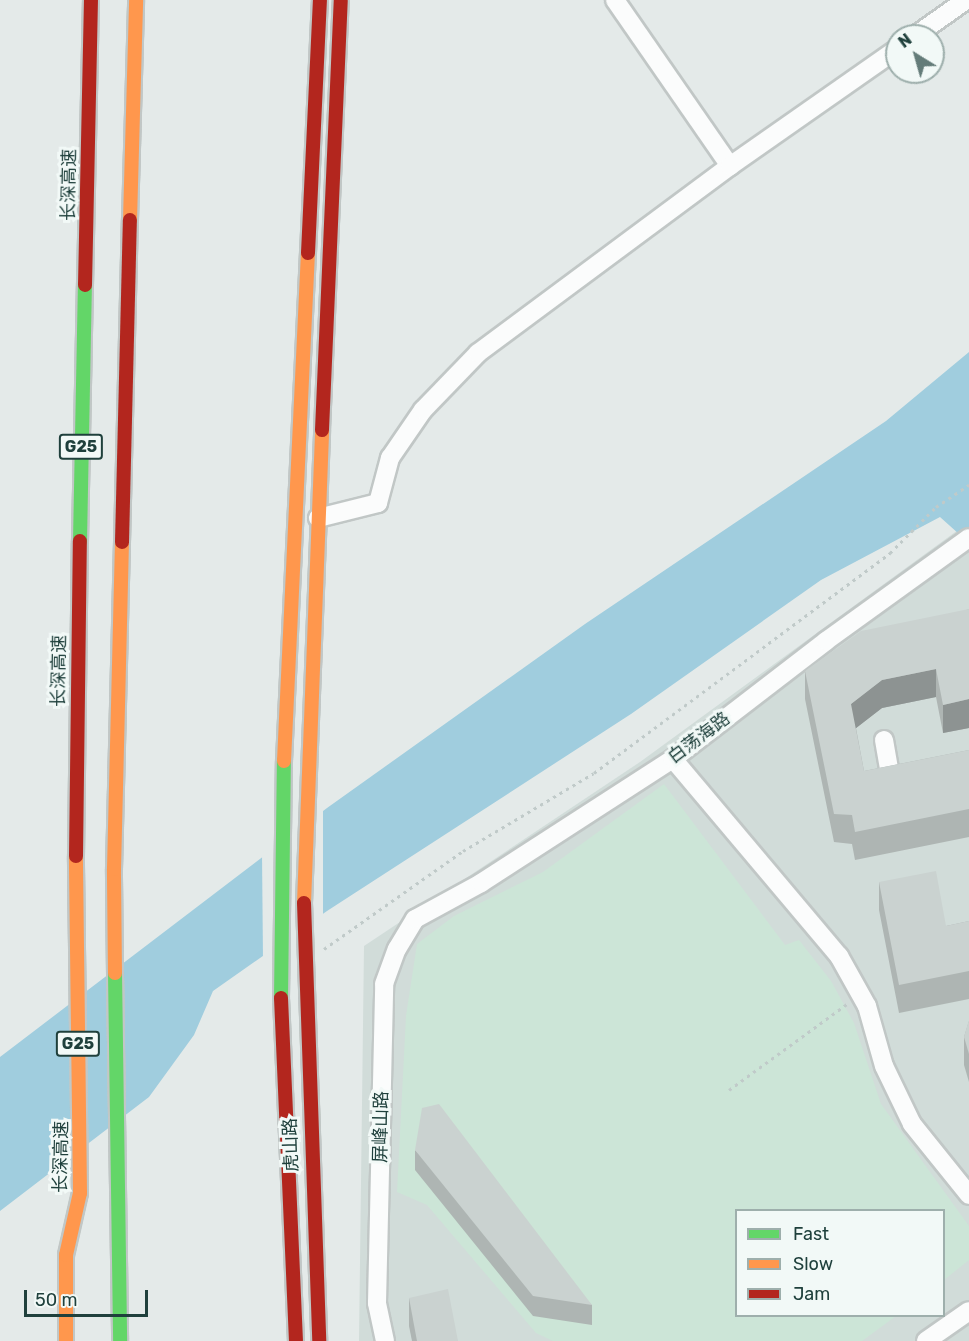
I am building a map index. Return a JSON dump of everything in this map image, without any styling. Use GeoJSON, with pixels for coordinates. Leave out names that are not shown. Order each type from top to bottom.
{"type":"FeatureCollection","features":[{"type":"Feature","properties":{"kind":"main road","name":"长深高速"},"geometry":{"type":"LineString","coordinates":[[66,1341],[66,1255],[80,1193],[75,804],[90,0]]}},
{"type":"Feature","properties":{"kind":"main road","name":"G25"},"geometry":{"type":"LineString","coordinates":[[120,1341],[114,869],[136,0]]}},
{"type":"Feature","properties":{"kind":"main road","name":"虎山路"},"geometry":{"type":"LineString","coordinates":[[296,1341],[280,964],[282,812],[320,0]]}},
{"type":"Feature","properties":{"kind":"main road","name":"虎山路"},"geometry":{"type":"LineString","coordinates":[[319,1341],[303,948],[305,794],[341,0]]}},
{"type":"Feature","properties":{"kind":"street"},"geometry":{"type":"LineString","coordinates":[[615,0],[730,166]]}},
{"type":"Feature","properties":{"kind":"street"},"geometry":{"type":"LineString","coordinates":[[932,24],[966,0]]}},
{"type":"Feature","properties":{"kind":"street"},"geometry":{"type":"LineString","coordinates":[[318,518],[378,503],[390,458],[416,419],[478,353],[730,166],[885,57]]}},
{"type":"Feature","properties":{"kind":"street","name":"白荡海路"},"geometry":{"type":"LineString","coordinates":[[415,919],[481,883],[673,759],[826,641],[969,538]]}},
{"type":"Feature","properties":{"kind":"street"},"geometry":{"type":"LineString","coordinates":[[826,641],[870,634]]}},
{"type":"Feature","properties":{"kind":"street"},"geometry":{"type":"LineString","coordinates":[[884,740],[891,780],[913,776]]}},
{"type":"Feature","properties":{"kind":"street"},"geometry":{"type":"LineString","coordinates":[[673,759],[839,956],[860,994],[884,1066],[912,1124],[969,1195]]}},
{"type":"Feature","properties":{"kind":"street","name":"屏峰山路"},"geometry":{"type":"LineString","coordinates":[[385,1341],[376,1303],[384,984],[397,949],[415,919]]}},
{"type":"Feature","properties":{"kind":"street"},"geometry":{"type":"LineString","coordinates":[[926,1341],[969,1311]]}},
{"type":"Feature","properties":{"kind":"path"},"geometry":{"type":"LineString","coordinates":[[324,949],[463,851],[585,779],[664,723],[890,553],[936,507],[969,485]]}},
{"type":"Feature","properties":{"kind":"path"},"geometry":{"type":"LineString","coordinates":[[729,1090],[860,994]]}},
{"type":"Feature","properties":{"kind":"shaded area"},"geometry":{"type":"Polygon","coordinates":[[[969,522],[969,1341],[359,1341],[364,946],[640,762],[969,522]]]}},
{"type":"Feature","properties":{"kind":"green space"},"geometry":{"type":"Polygon","coordinates":[[[664,784],[785,945],[799,940],[831,981],[854,1023],[881,1104],[969,1226],[969,1260],[945,1279],[945,1209],[735,1209],[735,1317],[895,1317],[862,1341],[553,1341],[536,1333],[427,1205],[397,1192],[406,1016],[417,944],[454,916],[543,872],[664,784]]]}},
{"type":"Feature","properties":{"kind":"water"},"geometry":{"type":"Polygon","coordinates":[[[969,352],[969,543],[940,517],[821,580],[631,714],[327,911],[213,991],[194,1035],[149,1097],[0,1211],[0,1057],[327,808],[585,624],[886,421],[969,352]]]}},
{"type":"Feature","properties":{"kind":"pier"},"geometry":{"type":"Polygon","coordinates":[[[323,806],[323,918],[263,959],[262,853],[323,806]]]}},
{"type":"Feature","properties":{"kind":"building"},"geometry":{"type":"Polygon","coordinates":[[[969,609],[969,699],[943,705],[936,669],[882,680],[851,704],[864,771],[969,750],[969,809],[855,832],[852,815],[834,814],[805,671],[861,631],[969,609]]]}},
{"type":"Feature","properties":{"kind":"building"},"geometry":{"type":"Polygon","coordinates":[[[936,871],[946,926],[969,921],[969,971],[899,985],[879,882],[936,871]]]}},
{"type":"Feature","properties":{"kind":"building"},"geometry":{"type":"Polygon","coordinates":[[[969,1021],[969,1054],[964,1037],[969,1021]]]}},
{"type":"Feature","properties":{"kind":"building"},"geometry":{"type":"Polygon","coordinates":[[[439,1104],[592,1305],[533,1296],[415,1150],[422,1108],[439,1104]]]}},
{"type":"Feature","properties":{"kind":"building"},"geometry":{"type":"Polygon","coordinates":[[[448,1289],[458,1341],[417,1341],[409,1298],[448,1289]]]}},
{"type":"Feature","properties":{"kind":"traffic: fast"},"geometry":{"type":"LineString","coordinates":[[80,541],[85,285]]}},
{"type":"Feature","properties":{"kind":"traffic: fast"},"geometry":{"type":"LineString","coordinates":[[281,998],[284,761]]}},
{"type":"Feature","properties":{"kind":"traffic: fast"},"geometry":{"type":"LineString","coordinates":[[115,973],[120,1341]]}},
{"type":"Feature","properties":{"kind":"traffic: slow"},"geometry":{"type":"LineString","coordinates":[[130,220],[136,0]]}},
{"type":"Feature","properties":{"kind":"traffic: slow"},"geometry":{"type":"LineString","coordinates":[[284,761],[308,253]]}},
{"type":"Feature","properties":{"kind":"traffic: slow"},"geometry":{"type":"LineString","coordinates":[[304,903],[322,430]]}},
{"type":"Feature","properties":{"kind":"traffic: slow"},"geometry":{"type":"LineString","coordinates":[[115,973],[114,869],[122,542]]}},
{"type":"Feature","properties":{"kind":"traffic: slow"},"geometry":{"type":"LineString","coordinates":[[66,1341],[66,1255],[80,1193],[76,856]]}},
{"type":"Feature","properties":{"kind":"traffic: jam"},"geometry":{"type":"LineString","coordinates":[[85,285],[91,0]]}},
{"type":"Feature","properties":{"kind":"traffic: jam"},"geometry":{"type":"LineString","coordinates":[[308,253],[320,0]]}},
{"type":"Feature","properties":{"kind":"traffic: jam"},"geometry":{"type":"LineString","coordinates":[[322,430],[341,0]]}},
{"type":"Feature","properties":{"kind":"traffic: jam"},"geometry":{"type":"LineString","coordinates":[[122,542],[130,220]]}},
{"type":"Feature","properties":{"kind":"traffic: jam"},"geometry":{"type":"LineString","coordinates":[[76,856],[80,541]]}},
{"type":"Feature","properties":{"kind":"traffic: jam"},"geometry":{"type":"LineString","coordinates":[[304,903],[319,1341]]}},
{"type":"Feature","properties":{"kind":"traffic: jam"},"geometry":{"type":"LineString","coordinates":[[281,998],[296,1341]]}}]}
